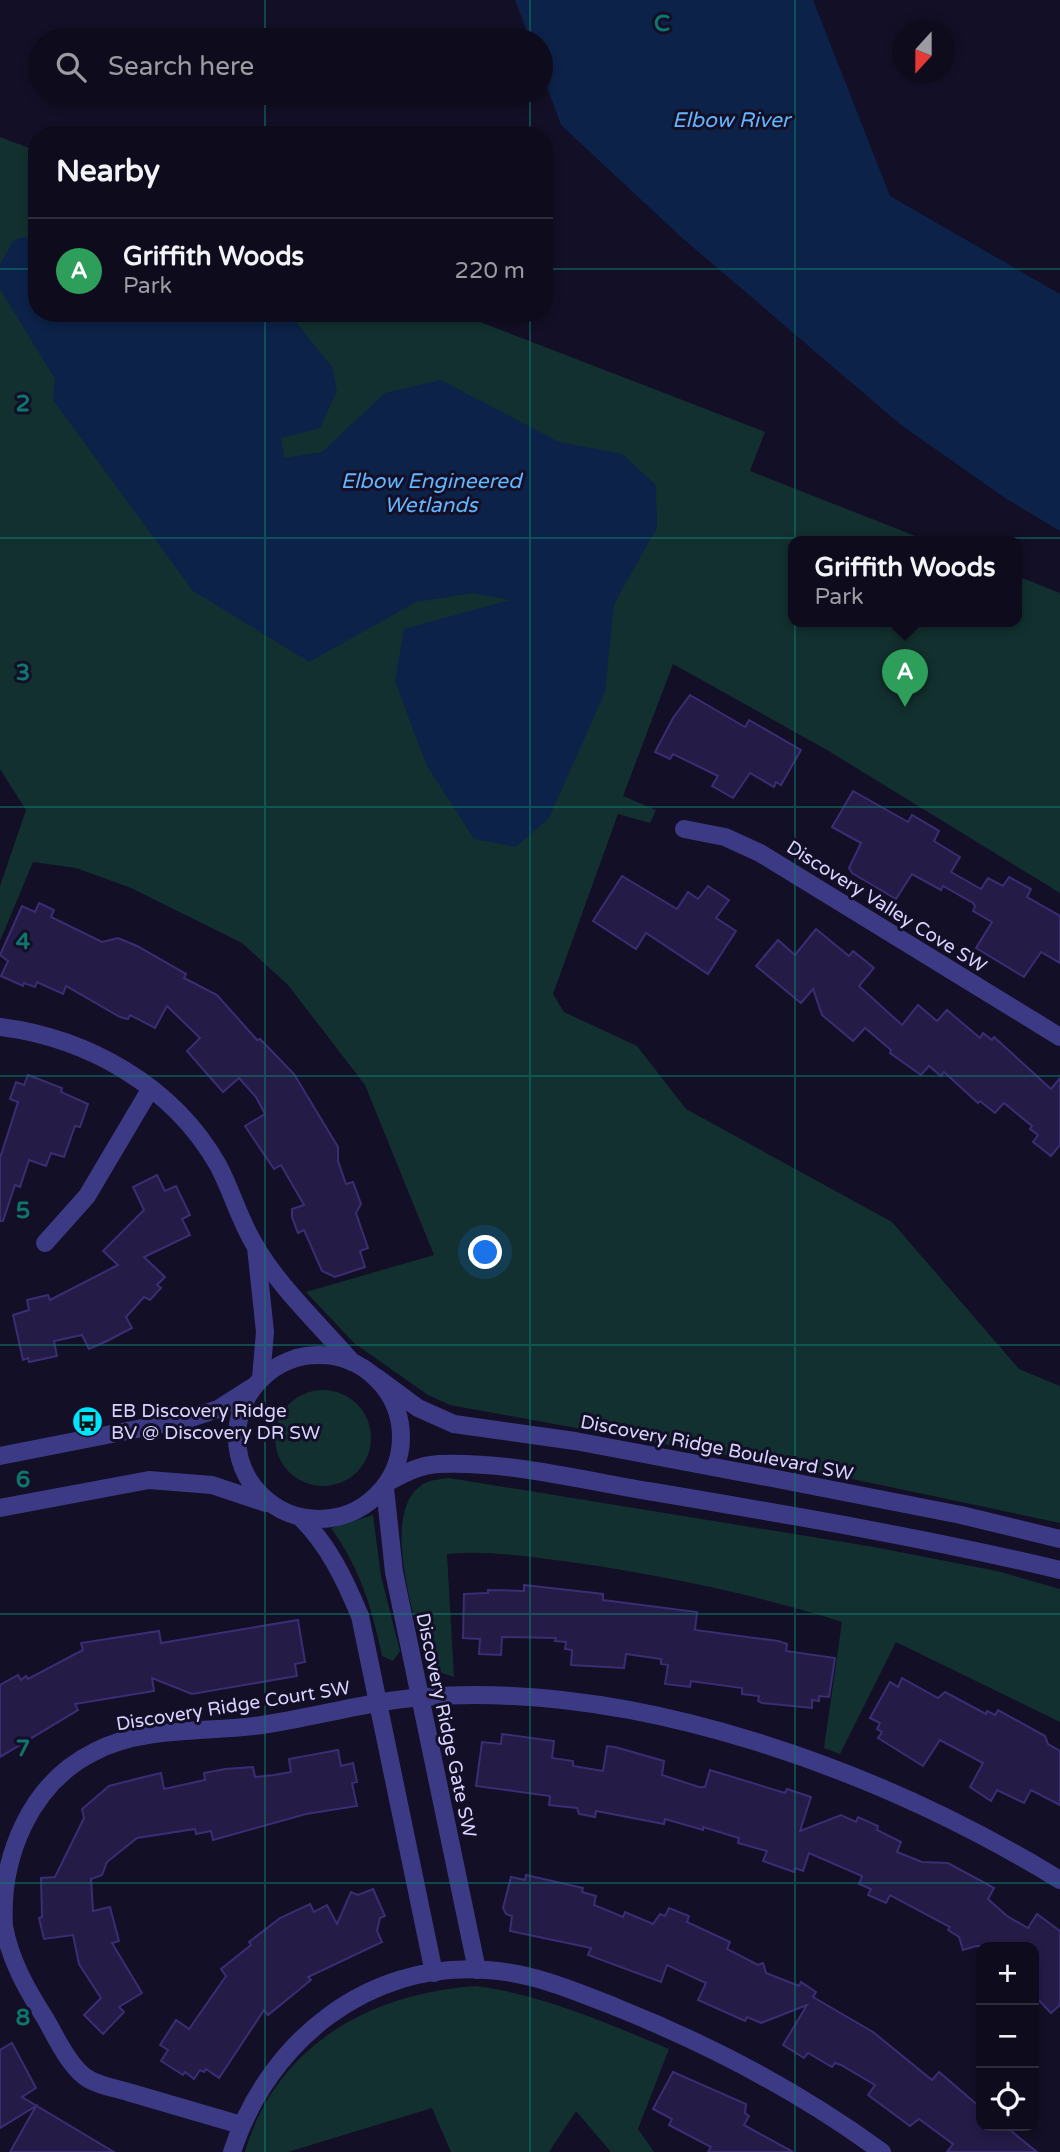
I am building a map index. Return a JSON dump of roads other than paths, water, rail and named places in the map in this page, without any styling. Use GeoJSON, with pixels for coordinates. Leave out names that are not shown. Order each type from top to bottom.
{"type":"FeatureCollection","features":[{"type":"Feature","properties":{"kind":"street","name":"Discovery Valley Cove SW"},"geometry":{"type":"LineString","coordinates":[[684,829],[725,837],[760,853],[1060,1037]]}},
{"type":"Feature","properties":{"kind":"street"},"geometry":{"type":"LineString","coordinates":[[0,1027],[42,1034],[80,1046],[122,1068],[151,1088],[197,1133],[222,1173],[256,1247],[352,1362]]}},
{"type":"Feature","properties":{"kind":"street"},"geometry":{"type":"LineString","coordinates":[[45,1243],[87,1196],[151,1088]]}},
{"type":"Feature","properties":{"kind":"street"},"geometry":{"type":"LineString","coordinates":[[256,1247],[265,1332],[258,1382],[238,1421],[238,1450],[247,1477],[272,1506]]}},
{"type":"Feature","properties":{"kind":"street"},"geometry":{"type":"LineString","coordinates":[[0,1456],[188,1419],[218,1409],[288,1361],[304,1356],[337,1356],[376,1377],[393,1400],[401,1426],[400,1454],[387,1485]]}},
{"type":"Feature","properties":{"kind":"street","name":"Discovery Ridge Boulevard SW"},"geometry":{"type":"LineString","coordinates":[[376,1377],[418,1408],[454,1424],[575,1441],[758,1475],[961,1515],[1060,1539]]}},
{"type":"Feature","properties":{"kind":"street"},"geometry":{"type":"LineString","coordinates":[[0,1508],[149,1480],[212,1485],[301,1518],[320,1520],[347,1515],[372,1502],[387,1485],[415,1468],[438,1464],[469,1465],[543,1474],[885,1532],[1060,1570]]}},
{"type":"Feature","properties":{"kind":"street","name":"Discovery Ridge Gate SW"},"geometry":{"type":"LineString","coordinates":[[387,1485],[394,1572],[477,1970]]}},
{"type":"Feature","properties":{"kind":"street"},"geometry":{"type":"LineString","coordinates":[[301,1518],[344,1577],[360,1616],[443,1971]]}},
{"type":"Feature","properties":{"kind":"street","name":"Discovery Ridge Court SW"},"geometry":{"type":"LineString","coordinates":[[241,2124],[92,2081],[78,2070],[30,1996],[7,1939],[1,1894],[11,1842],[23,1817],[43,1790],[74,1763],[104,1747],[160,1735],[296,1720],[420,1697],[485,1695],[638,1713],[746,1739],[840,1770],[926,1807],[1060,1880]]}},
{"type":"Feature","properties":{"kind":"street"},"geometry":{"type":"LineString","coordinates":[[232,2152],[241,2124],[268,2075],[286,2053],[329,2014],[387,1985],[443,1971],[477,1970],[551,1982],[705,2045],[798,2094],[882,2152]]}},
{"type":"Feature","properties":{"kind":"water","name":"Elbow River"},"geometry":{"type":"Polygon","coordinates":[[[515,0],[813,0],[890,196],[1060,294],[1060,531],[1005,498],[901,425],[680,236],[561,125],[553,103],[553,28],[526,28],[515,0]]]}},
{"type":"Feature","properties":{"kind":"water","name":"Elbow Engineered Wetlands"},"geometry":{"type":"Polygon","coordinates":[[[28,236],[28,322],[296,322],[332,367],[337,391],[320,428],[281,438],[284,458],[322,452],[385,393],[441,380],[559,442],[622,454],[656,485],[657,528],[614,604],[605,692],[549,818],[516,847],[474,839],[426,764],[395,681],[404,629],[510,600],[473,593],[416,602],[309,662],[193,591],[53,400],[55,379],[0,289],[0,264],[14,240],[28,236]]]}},
{"type":"Feature","properties":{"kind":"place","name":"Griffith Woods"},"geometry":{"type":"Point","coordinates":[905,707]}},
{"type":"Feature","properties":{"kind":"place","name":"EB Discovery Ridge BV @ Discovery DR SW"},"geometry":{"type":"Point","coordinates":[88,1421]}}]}
